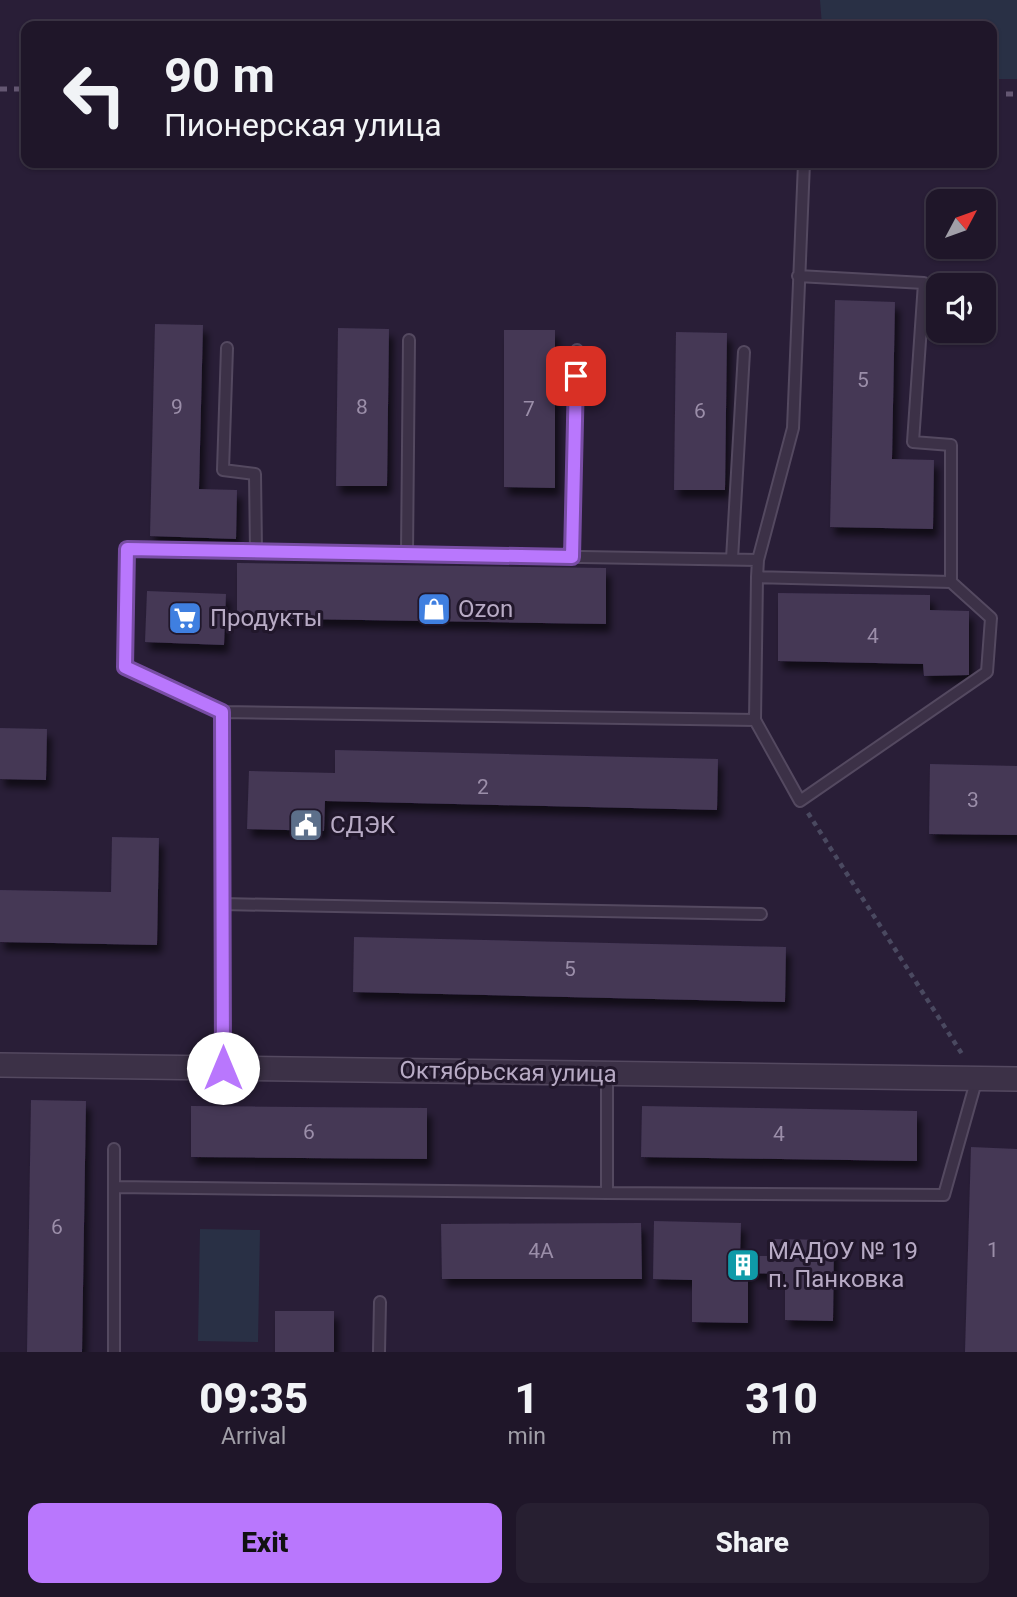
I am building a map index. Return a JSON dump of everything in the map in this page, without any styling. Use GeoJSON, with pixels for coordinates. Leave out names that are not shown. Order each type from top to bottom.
{"type":"FeatureCollection","features":[{"type":"Feature","properties":{"kind":"street","name":"Октябрьская улица"},"geometry":{"type":"LineString","coordinates":[[0,1065],[1017,1079]]}},
{"type":"Feature","properties":{"kind":"lane"},"geometry":{"type":"LineString","coordinates":[[757,577],[951,582],[991,618],[987,672],[800,801],[755,720],[757,577],[758,560],[793,428],[804,168]]}},
{"type":"Feature","properties":{"kind":"lane"},"geometry":{"type":"LineString","coordinates":[[798,276],[924,283],[913,442],[951,445],[951,582]]}},
{"type":"Feature","properties":{"kind":"lane"},"geometry":{"type":"LineString","coordinates":[[407,554],[409,340]]}},
{"type":"Feature","properties":{"kind":"lane"},"geometry":{"type":"LineString","coordinates":[[227,348],[223,470],[255,474],[256,551]]}},
{"type":"Feature","properties":{"kind":"lane"},"geometry":{"type":"LineString","coordinates":[[572,557],[577,350]]}},
{"type":"Feature","properties":{"kind":"lane"},"geometry":{"type":"LineString","coordinates":[[732,559],[744,352]]}},
{"type":"Feature","properties":{"kind":"lane"},"geometry":{"type":"LineString","coordinates":[[755,720],[222,712],[125,667],[127,549],[758,560]]}},
{"type":"Feature","properties":{"kind":"lane"},"geometry":{"type":"LineString","coordinates":[[222,712],[223,1068]]}},
{"type":"Feature","properties":{"kind":"lane"},"geometry":{"type":"LineString","coordinates":[[222,904],[761,914]]}},
{"type":"Feature","properties":{"kind":"lane"},"geometry":{"type":"LineString","coordinates":[[607,1074],[607,1193]]}},
{"type":"Feature","properties":{"kind":"lane"},"geometry":{"type":"LineString","coordinates":[[114,1187],[944,1195],[977,1078]]}},
{"type":"Feature","properties":{"kind":"lane"},"geometry":{"type":"LineString","coordinates":[[114,1150],[114,1352]]}},
{"type":"Feature","properties":{"kind":"lane"},"geometry":{"type":"LineString","coordinates":[[379,1352],[380,1303]]}},
{"type":"Feature","properties":{"kind":"path"},"geometry":{"type":"LineString","coordinates":[[800,801],[977,1078]]}},
{"type":"Feature","properties":{"kind":"shaded area"},"geometry":{"type":"Polygon","coordinates":[[[820,0],[1017,0],[1017,79],[997,79],[997,21],[822,21],[820,0]]]}},
{"type":"Feature","properties":{"kind":"shaded area"},"geometry":{"type":"Polygon","coordinates":[[[200,1229],[260,1230],[258,1342],[198,1341],[200,1229]]]}},
{"type":"Feature","properties":{"kind":"building"},"geometry":{"type":"Polygon","coordinates":[[[835,300],[895,302],[892,459],[934,460],[933,529],[830,527],[835,300]]]}},
{"type":"Feature","properties":{"kind":"building"},"geometry":{"type":"Polygon","coordinates":[[[155,324],[203,325],[199,489],[237,490],[236,539],[150,536],[155,324]]]}},
{"type":"Feature","properties":{"kind":"building"},"geometry":{"type":"Polygon","coordinates":[[[338,328],[389,329],[387,486],[336,486],[338,328]]]}},
{"type":"Feature","properties":{"kind":"building"},"geometry":{"type":"Polygon","coordinates":[[[504,330],[555,330],[555,488],[504,487],[504,330]]]}},
{"type":"Feature","properties":{"kind":"building"},"geometry":{"type":"Polygon","coordinates":[[[676,332],[727,333],[725,490],[674,490],[676,332]]]}},
{"type":"Feature","properties":{"kind":"building"},"geometry":{"type":"Polygon","coordinates":[[[237,563],[606,568],[606,624],[237,618],[237,563]]]}},
{"type":"Feature","properties":{"kind":"building","name":"Продукты"},"geometry":{"type":"Polygon","coordinates":[[[147,591],[226,594],[224,645],[145,642],[147,591]]]}},
{"type":"Feature","properties":{"kind":"building"},"geometry":{"type":"Polygon","coordinates":[[[778,593],[930,595],[930,610],[969,611],[969,675],[924,676],[923,664],[778,661],[778,593]]]}},
{"type":"Feature","properties":{"kind":"building"},"geometry":{"type":"Polygon","coordinates":[[[0,728],[47,729],[46,780],[0,779],[0,728]]]}},
{"type":"Feature","properties":{"kind":"building"},"geometry":{"type":"Polygon","coordinates":[[[335,750],[718,759],[717,810],[325,801],[324,831],[247,829],[249,771],[335,773],[335,750]]]}},
{"type":"Feature","properties":{"kind":"building"},"geometry":{"type":"Polygon","coordinates":[[[930,764],[1017,766],[1017,835],[929,834],[930,764]]]}},
{"type":"Feature","properties":{"kind":"building"},"geometry":{"type":"Polygon","coordinates":[[[112,837],[159,838],[157,945],[0,942],[0,890],[111,892],[112,837]]]}},
{"type":"Feature","properties":{"kind":"building"},"geometry":{"type":"Polygon","coordinates":[[[354,937],[786,947],[785,1002],[353,992],[354,937]]]}},
{"type":"Feature","properties":{"kind":"building"},"geometry":{"type":"Polygon","coordinates":[[[31,1100],[86,1101],[82,1352],[27,1352],[31,1100]]]}},
{"type":"Feature","properties":{"kind":"building"},"geometry":{"type":"Polygon","coordinates":[[[191,1106],[427,1108],[427,1159],[191,1157],[191,1106]]]}},
{"type":"Feature","properties":{"kind":"building"},"geometry":{"type":"Polygon","coordinates":[[[642,1106],[917,1111],[917,1161],[641,1157],[642,1106]]]}},
{"type":"Feature","properties":{"kind":"building"},"geometry":{"type":"Polygon","coordinates":[[[971,1147],[1017,1149],[1017,1352],[965,1352],[971,1147]]]}},
{"type":"Feature","properties":{"kind":"building","name":"МАДОУ № 19 п. Панковка"},"geometry":{"type":"Polygon","coordinates":[[[654,1221],[741,1223],[740,1256],[770,1256],[771,1239],[834,1240],[833,1321],[785,1320],[785,1274],[748,1273],[748,1323],[692,1322],[692,1280],[653,1279],[654,1221]]]}},
{"type":"Feature","properties":{"kind":"building"},"geometry":{"type":"Polygon","coordinates":[[[641,1223],[642,1279],[442,1279],[441,1224],[641,1223]]]}},
{"type":"Feature","properties":{"kind":"building"},"geometry":{"type":"Polygon","coordinates":[[[275,1311],[334,1311],[334,1352],[275,1352],[275,1311]]]}},
{"type":"Feature","properties":{"kind":"railway"},"geometry":{"type":"LineString","coordinates":[[0,89],[21,89]]}},
{"type":"Feature","properties":{"kind":"railway"},"geometry":{"type":"LineString","coordinates":[[997,94],[1017,94]]}},
{"type":"Feature","properties":{"kind":"place","name":"Ozon"},"geometry":{"type":"Point","coordinates":[434,609]}},
{"type":"Feature","properties":{"kind":"place","name":"Продукты"},"geometry":{"type":"Point","coordinates":[185,618]}},
{"type":"Feature","properties":{"kind":"place","name":"СДЭК"},"geometry":{"type":"Point","coordinates":[306,825]}},
{"type":"Feature","properties":{"kind":"place","name":"МАДОУ № 19 п. Панковка"},"geometry":{"type":"Point","coordinates":[743,1265]}},
{"type":"Feature","properties":{"kind":"route"},"geometry":{"type":"LineString","coordinates":[[223,1068],[222,712],[125,667],[127,549],[572,557],[576,376]]}}]}
